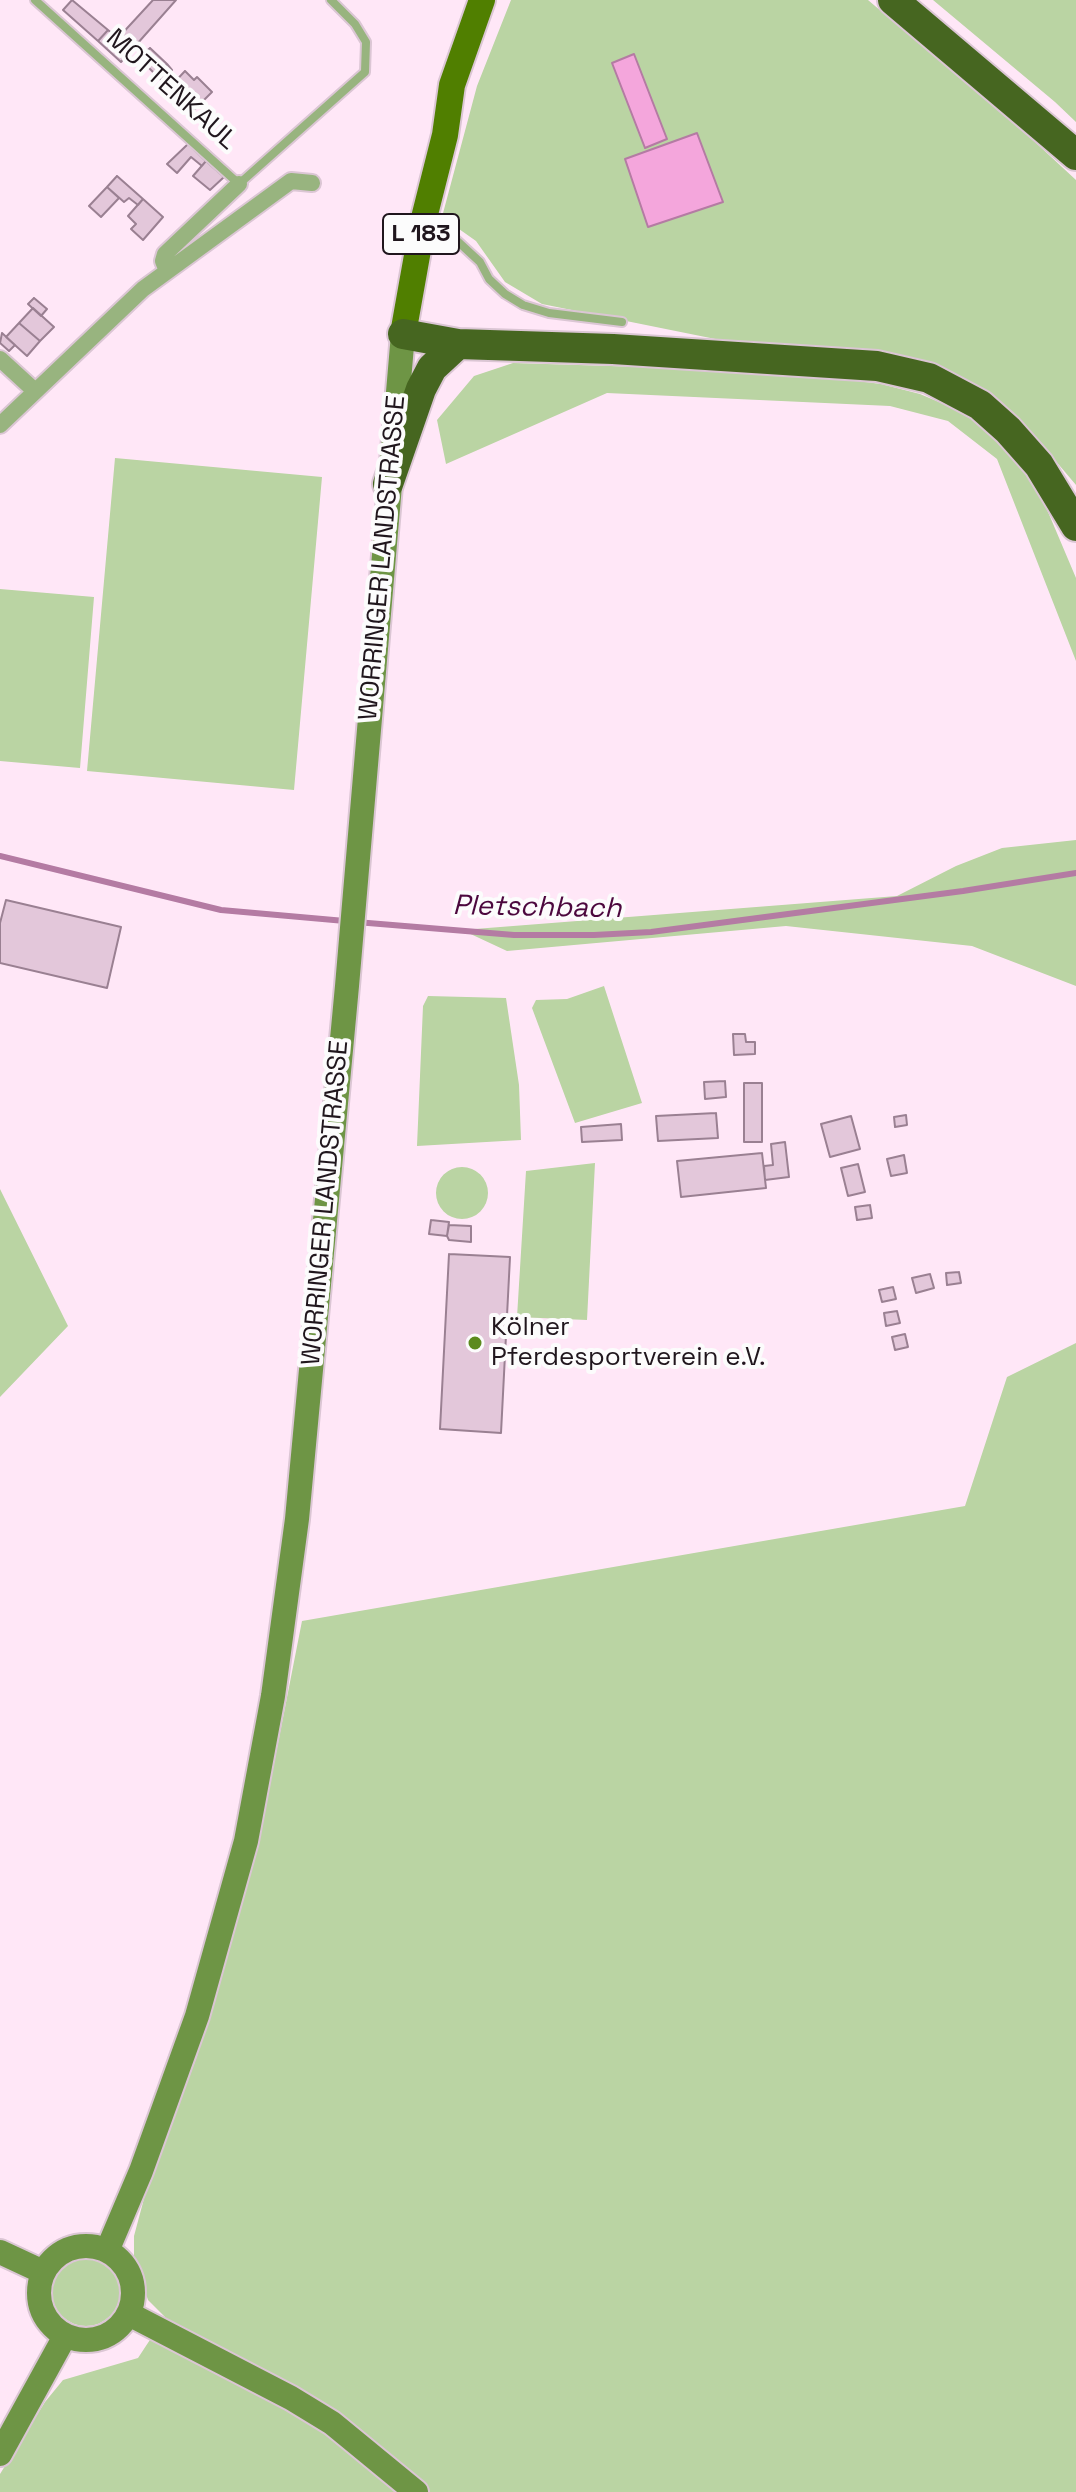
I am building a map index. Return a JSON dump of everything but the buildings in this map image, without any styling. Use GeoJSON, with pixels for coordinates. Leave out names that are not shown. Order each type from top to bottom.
{"type":"FeatureCollection","features":[{"type":"Feature","properties":{"kind":"highway"},"geometry":{"type":"LineString","coordinates":[[893,0],[1076,155]]}},
{"type":"Feature","properties":{"kind":"highway"},"geometry":{"type":"LineString","coordinates":[[403,334],[458,344],[613,349],[877,366],[929,378],[980,405],[1008,430],[1039,465],[1076,526]]}},
{"type":"Feature","properties":{"kind":"highway"},"geometry":{"type":"LineString","coordinates":[[388,484],[421,389],[432,368],[458,344]]}},
{"type":"Feature","properties":{"kind":"main road","name":"WORRINGER LANDSTRASSE"},"geometry":{"type":"LineString","coordinates":[[107,2251],[141,2171],[197,2016],[246,1841],[273,1696],[297,1519],[403,334],[423,222],[445,135],[452,85],[482,0]]}},
{"type":"Feature","properties":{"kind":"main road","name":"WORRINGER LANDSTRASSE"},"geometry":{"type":"LineString","coordinates":[[445,135],[464,104],[502,0]]}},
{"type":"Feature","properties":{"kind":"main road"},"geometry":{"type":"LineString","coordinates":[[78,2246],[93,2246],[107,2251],[128,2271],[133,2285],[129,2314],[118,2329],[102,2338],[83,2341],[65,2336],[53,2328],[39,2302],[38,2287],[43,2272],[51,2260],[63,2251],[78,2246]]}},
{"type":"Feature","properties":{"kind":"main road"},"geometry":{"type":"LineString","coordinates":[[0,2252],[43,2272]]}},
{"type":"Feature","properties":{"kind":"main road"},"geometry":{"type":"LineString","coordinates":[[129,2314],[291,2398],[332,2423],[416,2492]]}},
{"type":"Feature","properties":{"kind":"main road"},"geometry":{"type":"LineString","coordinates":[[0,2454],[65,2336]]}},
{"type":"Feature","properties":{"kind":"street"},"geometry":{"type":"LineString","coordinates":[[0,425],[143,289],[291,181],[312,183]]}},
{"type":"Feature","properties":{"kind":"street","name":"MOTTENKAUL"},"geometry":{"type":"LineString","coordinates":[[167,271],[163,261],[165,254],[239,184]]}},
{"type":"Feature","properties":{"kind":"street"},"geometry":{"type":"LineString","coordinates":[[0,359],[35,391]]}},
{"type":"Feature","properties":{"kind":"lane","name":"MOTTENKAUL"},"geometry":{"type":"LineString","coordinates":[[41,2],[239,184],[365,72],[366,42],[355,24],[331,0]]}},
{"type":"Feature","properties":{"kind":"lane"},"geometry":{"type":"LineString","coordinates":[[423,222],[454,238],[480,262],[489,279],[523,305],[549,313],[622,322]]}},
{"type":"Feature","properties":{"kind":"green space"},"geometry":{"type":"Polygon","coordinates":[[[511,0],[868,0],[1035,142],[1076,180],[1076,485],[1032,433],[998,401],[542,304],[505,282],[476,241],[442,217],[477,86],[511,0]]]}},
{"type":"Feature","properties":{"kind":"green space"},"geometry":{"type":"Polygon","coordinates":[[[933,0],[1076,0],[1076,122],[1055,102],[933,0]]]}},
{"type":"Feature","properties":{"kind":"green space"},"geometry":{"type":"Polygon","coordinates":[[[513,363],[740,370],[841,379],[881,384],[920,394],[967,414],[996,435],[1040,493],[1076,578],[1076,661],[997,459],[948,421],[890,406],[607,393],[446,464],[437,420],[474,376],[513,363]]]}},
{"type":"Feature","properties":{"kind":"green space"},"geometry":{"type":"Polygon","coordinates":[[[115,458],[322,477],[294,790],[87,771],[115,458]]]}},
{"type":"Feature","properties":{"kind":"green space"},"geometry":{"type":"Polygon","coordinates":[[[0,589],[94,597],[80,768],[0,761],[0,589]]]}},
{"type":"Feature","properties":{"kind":"green space"},"geometry":{"type":"Polygon","coordinates":[[[1076,840],[1076,986],[972,946],[786,926],[507,951],[462,930],[897,896],[956,866],[1002,848],[1076,840]]]}},
{"type":"Feature","properties":{"kind":"green space"},"geometry":{"type":"Polygon","coordinates":[[[604,986],[642,1103],[575,1123],[532,1008],[536,1000],[567,999],[604,986]]]}},
{"type":"Feature","properties":{"kind":"green space"},"geometry":{"type":"Polygon","coordinates":[[[428,996],[506,998],[519,1085],[521,1140],[417,1146],[423,1006],[428,996]]]}},
{"type":"Feature","properties":{"kind":"green space"},"geometry":{"type":"Polygon","coordinates":[[[595,1163],[587,1320],[517,1317],[526,1171],[595,1163]]]}},
{"type":"Feature","properties":{"kind":"green space"},"geometry":{"type":"Polygon","coordinates":[[[462,1167],[480,1175],[488,1193],[480,1211],[462,1219],[444,1211],[436,1193],[444,1175],[462,1167]]]}},
{"type":"Feature","properties":{"kind":"green space"},"geometry":{"type":"Polygon","coordinates":[[[0,1189],[68,1326],[0,1397],[0,1189]]]}},
{"type":"Feature","properties":{"kind":"green space"},"geometry":{"type":"Polygon","coordinates":[[[1076,1343],[1076,2492],[0,2492],[0,2474],[45,2402],[63,2380],[138,2358],[165,2317],[148,2300],[134,2258],[134,2236],[145,2195],[197,2056],[256,1855],[302,1621],[965,1506],[1007,1377],[1076,1343]]]}},
{"type":"Feature","properties":{"kind":"green space"},"geometry":{"type":"Polygon","coordinates":[[[86,2258],[110,2268],[120,2292],[110,2316],[86,2326],[62,2316],[52,2292],[62,2268],[86,2258]]]}},
{"type":"Feature","properties":{"kind":"shaded area"},"geometry":{"type":"Polygon","coordinates":[[[634,54],[667,139],[645,148],[612,63],[634,54]]]}},
{"type":"Feature","properties":{"kind":"shaded area"},"geometry":{"type":"Polygon","coordinates":[[[697,133],[723,202],[648,227],[625,159],[697,133]]]}},
{"type":"Feature","properties":{"kind":"waterway","name":"Pletschbach"},"geometry":{"type":"LineString","coordinates":[[0,856],[221,910],[345,921]]}},
{"type":"Feature","properties":{"kind":"waterway","name":"Pletschbach"},"geometry":{"type":"LineString","coordinates":[[356,922],[514,935],[651,932],[1076,873]]}},
{"type":"Feature","properties":{"kind":"place","name":"Kölner Pferdesportverein e.V."},"geometry":{"type":"Point","coordinates":[475,1343]}}]}
